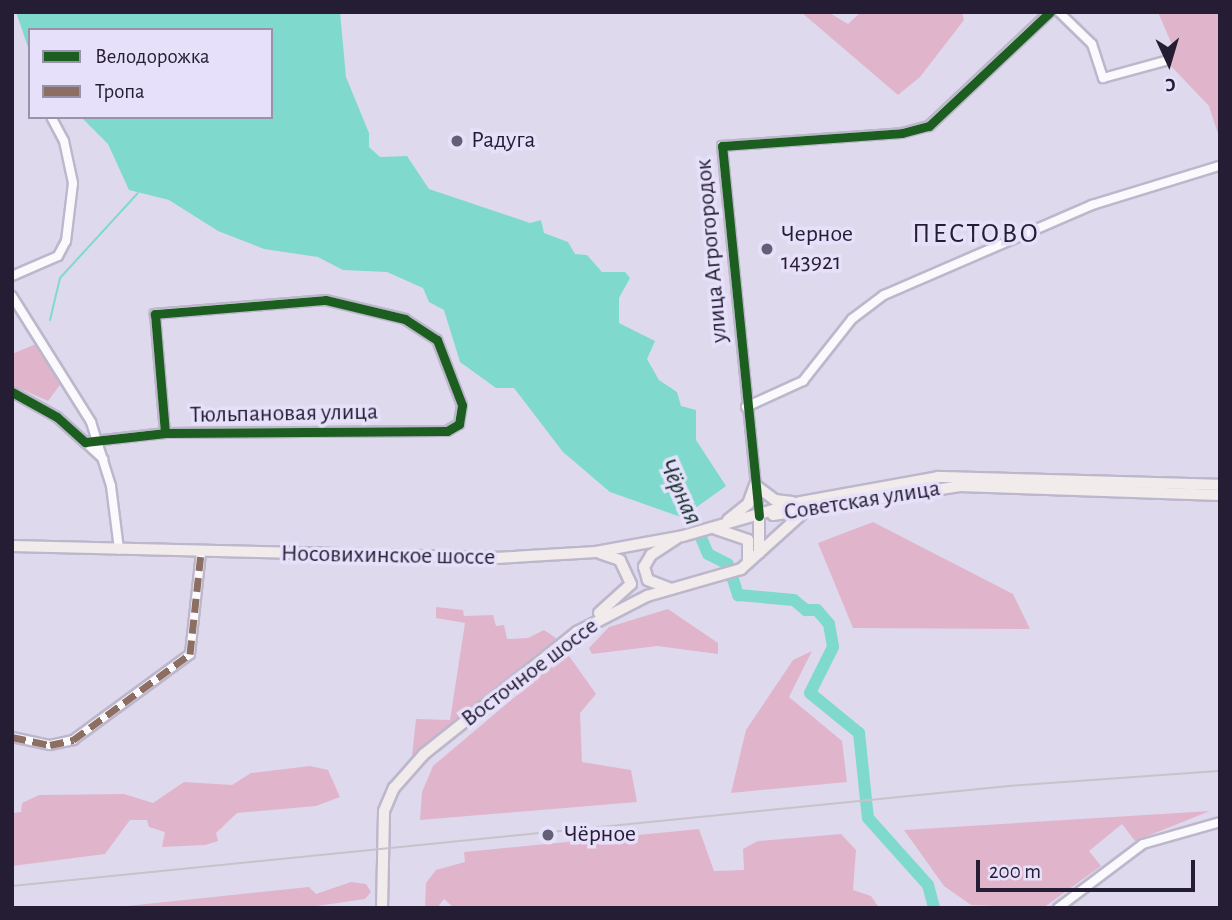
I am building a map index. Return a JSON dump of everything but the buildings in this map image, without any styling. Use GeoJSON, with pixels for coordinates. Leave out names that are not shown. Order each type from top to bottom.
{"type":"FeatureCollection","features":[{"type":"Feature","properties":{"kind":"main road","name":"Советская улица"},"geometry":{"type":"LineString","coordinates":[[759,516],[959,475],[1220,485]]}},
{"type":"Feature","properties":{"kind":"main road"},"geometry":{"type":"LineString","coordinates":[[712,528],[743,511],[755,485],[775,500],[802,507]]}},
{"type":"Feature","properties":{"kind":"main road","name":"Советская улица"},"geometry":{"type":"LineString","coordinates":[[802,507],[960,486],[1220,495]]}},
{"type":"Feature","properties":{"kind":"main road","name":"Восточное шоссе"},"geometry":{"type":"LineString","coordinates":[[382,908],[384,811],[394,788],[424,754],[577,632],[671,589],[739,569],[759,554],[802,507]]}},
{"type":"Feature","properties":{"kind":"main road"},"geometry":{"type":"LineString","coordinates":[[759,516],[759,554]]}},
{"type":"Feature","properties":{"kind":"main road","name":"Носовихинское шоссе"},"geometry":{"type":"LineString","coordinates":[[12,547],[411,559],[596,552],[683,536],[759,516]]}},
{"type":"Feature","properties":{"kind":"main road"},"geometry":{"type":"LineString","coordinates":[[712,528],[750,542],[752,555],[739,569]]}},
{"type":"Feature","properties":{"kind":"main road"},"geometry":{"type":"LineString","coordinates":[[671,589],[648,580],[644,567],[651,555],[683,536]]}},
{"type":"Feature","properties":{"kind":"main road"},"geometry":{"type":"LineString","coordinates":[[577,632],[631,584],[620,560],[596,552]]}},
{"type":"Feature","properties":{"kind":"street","name":"улица Агрогородок"},"geometry":{"type":"LineString","coordinates":[[759,516],[722,146],[902,133],[929,126],[1049,12]]}},
{"type":"Feature","properties":{"kind":"street"},"geometry":{"type":"LineString","coordinates":[[1059,12],[1092,44],[1103,78],[1164,61]]}},
{"type":"Feature","properties":{"kind":"street"},"geometry":{"type":"LineString","coordinates":[[12,276],[58,256],[66,241],[73,183],[64,141],[53,119]]}},
{"type":"Feature","properties":{"kind":"street"},"geometry":{"type":"LineString","coordinates":[[746,407],[803,381],[852,319],[884,295],[1092,205],[1219,166]]}},
{"type":"Feature","properties":{"kind":"street"},"geometry":{"type":"LineString","coordinates":[[12,296],[98,439],[105,462],[119,549]]}},
{"type":"Feature","properties":{"kind":"street","name":"Тюльпановая улица"},"geometry":{"type":"LineString","coordinates":[[85,442],[165,433],[447,431],[459,424],[462,405],[438,340],[405,319],[325,300],[155,314],[165,433]]}},
{"type":"Feature","properties":{"kind":"street"},"geometry":{"type":"LineString","coordinates":[[12,392],[57,417],[105,462]]}},
{"type":"Feature","properties":{"kind":"street"},"geometry":{"type":"LineString","coordinates":[[12,737],[50,745],[73,740],[190,654],[201,552]]}},
{"type":"Feature","properties":{"kind":"street"},"geometry":{"type":"LineString","coordinates":[[1058,908],[1143,844],[1220,822]]}},
{"type":"Feature","properties":{"kind":"shaded area"},"geometry":{"type":"Polygon","coordinates":[[[801,12],[828,12],[848,24],[861,12],[962,12],[964,20],[920,77],[898,95],[801,12]]]}},
{"type":"Feature","properties":{"kind":"shaded area"},"geometry":{"type":"Polygon","coordinates":[[[1158,12],[1220,12],[1220,140],[1209,106],[1169,64],[1172,45],[1158,12]]]}},
{"type":"Feature","properties":{"kind":"shaded area"},"geometry":{"type":"Polygon","coordinates":[[[36,344],[62,382],[48,401],[12,385],[12,354],[36,344]]]}},
{"type":"Feature","properties":{"kind":"shaded area"},"geometry":{"type":"Polygon","coordinates":[[[873,522],[1013,594],[1030,629],[853,628],[818,543],[873,522]]]}},
{"type":"Feature","properties":{"kind":"shaded area"},"geometry":{"type":"Polygon","coordinates":[[[436,607],[463,610],[464,616],[493,615],[496,626],[504,625],[507,639],[528,638],[544,630],[559,640],[412,756],[416,719],[450,720],[465,623],[436,618],[436,607]]]}},
{"type":"Feature","properties":{"kind":"shaded area"},"geometry":{"type":"Polygon","coordinates":[[[668,609],[718,643],[718,654],[657,646],[592,654],[589,648],[609,627],[668,609]]]}},
{"type":"Feature","properties":{"kind":"shaded area"},"geometry":{"type":"Polygon","coordinates":[[[812,651],[789,697],[842,741],[847,782],[731,793],[746,730],[793,660],[812,651]]]}},
{"type":"Feature","properties":{"kind":"shaded area"},"geometry":{"type":"Polygon","coordinates":[[[567,653],[596,694],[580,713],[582,762],[631,770],[637,802],[420,820],[422,792],[433,766],[567,653]]]}},
{"type":"Feature","properties":{"kind":"shaded area"},"geometry":{"type":"Polygon","coordinates":[[[310,766],[328,770],[340,797],[316,806],[237,813],[216,833],[218,841],[205,845],[162,847],[165,832],[149,827],[147,820],[130,820],[105,854],[12,866],[12,813],[21,812],[22,803],[39,795],[124,794],[153,803],[184,782],[232,785],[251,773],[310,766]]]}},
{"type":"Feature","properties":{"kind":"shaded area"},"geometry":{"type":"Polygon","coordinates":[[[1210,811],[1135,841],[1122,824],[1089,851],[1101,866],[1043,908],[971,905],[944,886],[904,830],[1210,811]]]}},
{"type":"Feature","properties":{"kind":"shaded area"},"geometry":{"type":"Polygon","coordinates":[[[699,829],[714,871],[744,870],[743,849],[758,841],[841,834],[856,850],[853,890],[871,896],[879,908],[454,908],[444,899],[437,908],[425,908],[426,883],[436,870],[465,862],[464,852],[699,829]]]}},
{"type":"Feature","properties":{"kind":"shaded area"},"geometry":{"type":"Polygon","coordinates":[[[351,882],[366,884],[371,892],[365,899],[303,908],[108,908],[309,887],[316,894],[351,882]]]}},
{"type":"Feature","properties":{"kind":"water"},"geometry":{"type":"Polygon","coordinates":[[[16,12],[340,12],[346,77],[369,133],[369,147],[380,157],[407,156],[429,189],[530,223],[541,220],[544,233],[568,242],[575,254],[587,255],[602,272],[625,272],[630,278],[619,298],[619,323],[655,341],[647,359],[659,380],[677,392],[681,406],[696,410],[696,440],[726,486],[694,509],[695,522],[610,492],[563,452],[514,388],[496,388],[460,362],[444,310],[429,302],[423,288],[387,272],[343,270],[318,257],[264,249],[218,231],[169,200],[129,190],[108,144],[83,119],[273,119],[273,28],[28,28],[28,47],[16,12]]]}},
{"type":"Feature","properties":{"kind":"waterway"},"geometry":{"type":"LineString","coordinates":[[50,320],[60,278],[138,193]]}},
{"type":"Feature","properties":{"kind":"waterway","name":"Чёрная"},"geometry":{"type":"LineString","coordinates":[[688,507],[708,554],[728,564],[738,595],[794,600],[806,610],[817,610],[829,624],[833,647],[810,693],[859,733],[868,818],[928,885],[934,908]]}},
{"type":"Feature","properties":{"kind":"railway"},"geometry":{"type":"LineString","coordinates":[[12,886],[1009,786],[1220,771]]}},
{"type":"Feature","properties":{"kind":"marked path"},"geometry":{"type":"LineString","coordinates":[[12,737],[50,745],[73,740],[190,654],[201,552]]}},
{"type":"Feature","properties":{"kind":"cycle path"},"geometry":{"type":"LineString","coordinates":[[759,516],[722,146],[902,133],[929,126],[1050,12]]}},
{"type":"Feature","properties":{"kind":"cycle path"},"geometry":{"type":"LineString","coordinates":[[12,392],[57,417],[85,442],[165,433],[447,431],[459,424],[462,405],[437,340],[405,319],[325,300],[155,314],[165,433]]}},
{"type":"Feature","properties":{"kind":"place","name":"Радуга"},"geometry":{"type":"Point","coordinates":[457,141]}},
{"type":"Feature","properties":{"kind":"place","name":"Черное 143921"},"geometry":{"type":"Point","coordinates":[767,249]}},
{"type":"Feature","properties":{"kind":"place","name":"Чёрное"},"geometry":{"type":"Point","coordinates":[548,835]}},
{"type":"Feature","properties":{"kind":"district","name":"ПЕСТОВО"},"geometry":{"type":"Point","coordinates":[976,234]}}]}
